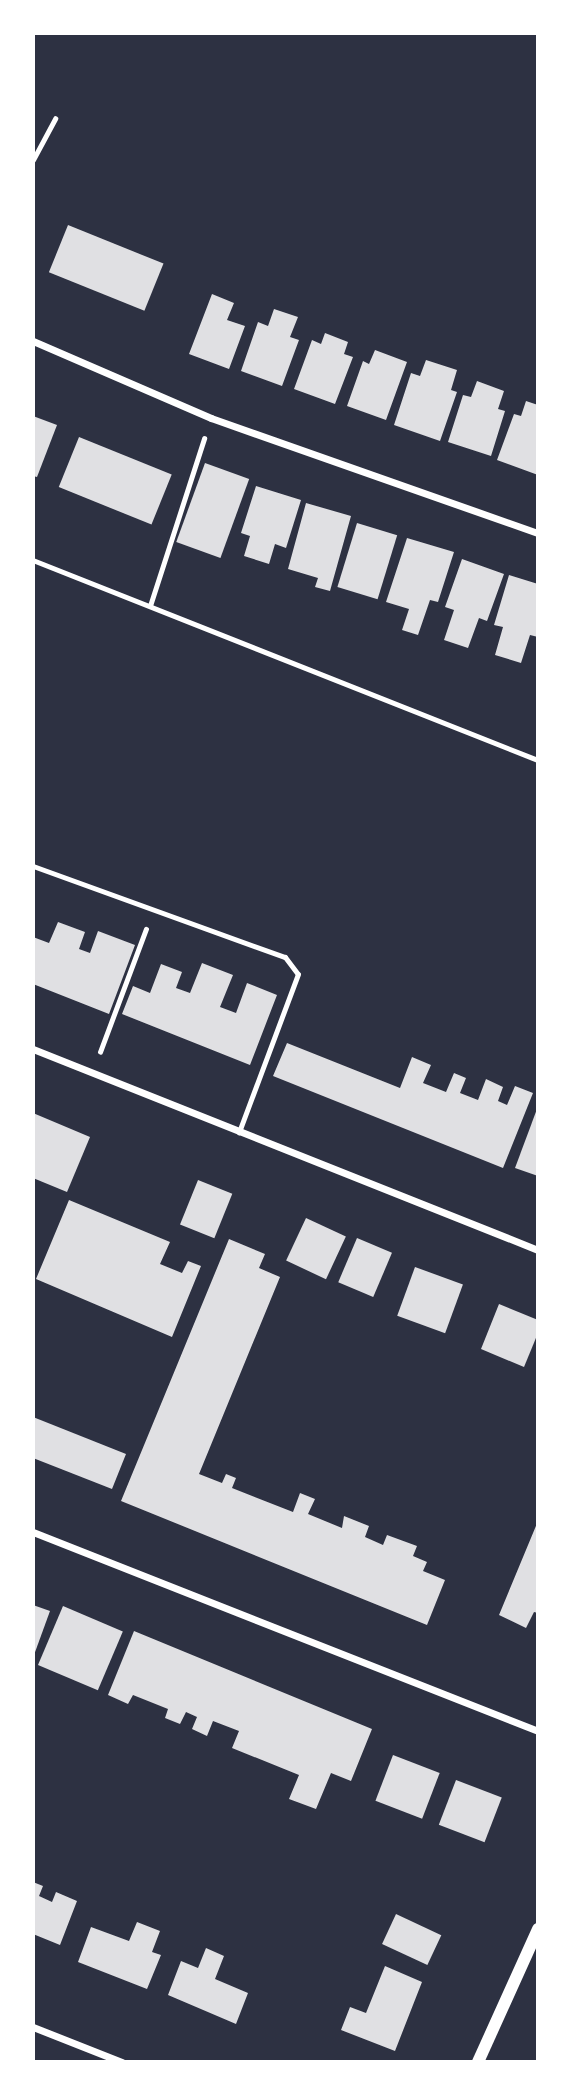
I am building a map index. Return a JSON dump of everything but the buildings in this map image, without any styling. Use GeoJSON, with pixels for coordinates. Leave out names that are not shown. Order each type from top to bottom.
{"type":"FeatureCollection","features":[{"type":"Feature","properties":{"kind":"street"},"geometry":{"type":"LineString","coordinates":[[33,341],[211,418],[538,533]]}},
{"type":"Feature","properties":{"kind":"street"},"geometry":{"type":"LineString","coordinates":[[33,1049],[538,1250]]}},
{"type":"Feature","properties":{"kind":"street"},"geometry":{"type":"LineString","coordinates":[[33,1532],[538,1731]]}},
{"type":"Feature","properties":{"kind":"street"},"geometry":{"type":"LineString","coordinates":[[478,2062],[538,1929]]}},
{"type":"Feature","properties":{"kind":"street"},"geometry":{"type":"LineString","coordinates":[[33,2027],[122,2062]]}},
{"type":"Feature","properties":{"kind":"lane"},"geometry":{"type":"LineString","coordinates":[[33,866],[285,957],[298,974],[239,1132]]}},
{"type":"Feature","properties":{"kind":"path"},"geometry":{"type":"LineString","coordinates":[[33,160],[55,119]]}},
{"type":"Feature","properties":{"kind":"path"},"geometry":{"type":"LineString","coordinates":[[150,606],[211,418]]}},
{"type":"Feature","properties":{"kind":"path"},"geometry":{"type":"LineString","coordinates":[[33,560],[538,760]]}},
{"type":"Feature","properties":{"kind":"path"},"geometry":{"type":"LineString","coordinates":[[92,1072],[153,908]]}}]}
